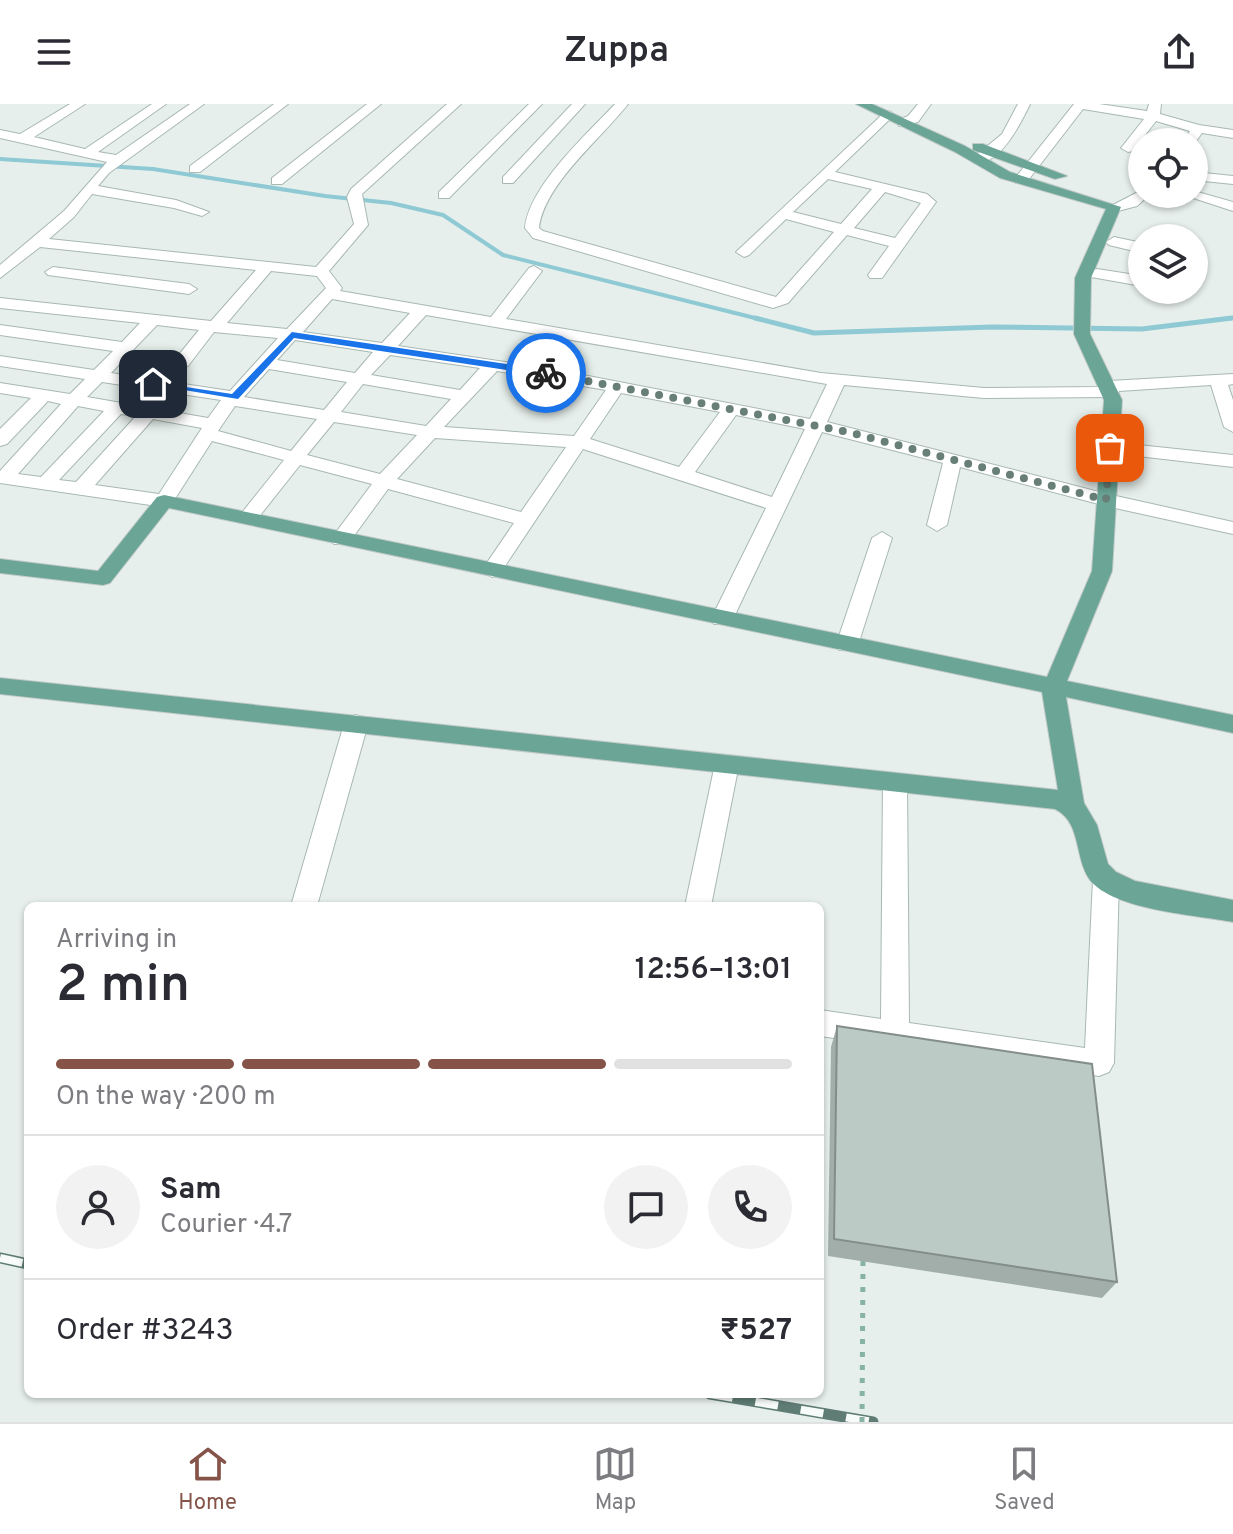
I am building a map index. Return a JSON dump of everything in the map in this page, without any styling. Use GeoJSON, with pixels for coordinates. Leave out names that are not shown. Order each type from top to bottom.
{"type":"FeatureCollection","features":[{"type":"Feature","properties":{"kind":"main road"},"geometry":{"type":"LineString","coordinates":[[862,104],[883,110],[985,156],[1128,195]]}},
{"type":"Feature","properties":{"kind":"main road"},"geometry":{"type":"LineString","coordinates":[[985,156],[1005,175],[1114,208],[1098,264]]}},
{"type":"Feature","properties":{"kind":"main road"},"geometry":{"type":"LineString","coordinates":[[1132,208],[1114,242],[1083,278],[1085,291],[1081,328],[1110,389],[1110,448],[1102,571],[1053,689],[1072,804],[1080,812],[1096,866],[1106,879],[1131,890],[1233,911]]}},
{"type":"Feature","properties":{"kind":"main road"},"geometry":{"type":"LineString","coordinates":[[0,566],[103,578],[164,501],[1053,689],[1233,724]]}},
{"type":"Feature","properties":{"kind":"main road"},"geometry":{"type":"LineString","coordinates":[[0,686],[895,782],[1072,804]]}},
{"type":"Feature","properties":{"kind":"street"},"geometry":{"type":"LineString","coordinates":[[22,139],[79,104]]}},
{"type":"Feature","properties":{"kind":"street"},"geometry":{"type":"LineString","coordinates":[[87,153],[160,104]]}},
{"type":"Feature","properties":{"kind":"street"},"geometry":{"type":"LineString","coordinates":[[0,273],[69,214],[111,165],[198,104]]}},
{"type":"Feature","properties":{"kind":"street"},"geometry":{"type":"LineString","coordinates":[[195,169],[282,104]]}},
{"type":"Feature","properties":{"kind":"street"},"geometry":{"type":"LineString","coordinates":[[277,181],[375,104]]}},
{"type":"Feature","properties":{"kind":"street"},"geometry":{"type":"LineString","coordinates":[[321,272],[361,225],[356,202],[455,104]]}},
{"type":"Feature","properties":{"kind":"street"},"geometry":{"type":"LineString","coordinates":[[536,104],[521,166],[534,212],[535,233],[768,302],[782,300],[882,187]]}},
{"type":"Feature","properties":{"kind":"street"},"geometry":{"type":"LineString","coordinates":[[508,180],[579,104]]}},
{"type":"Feature","properties":{"kind":"street"},"geometry":{"type":"LineString","coordinates":[[444,195],[521,166],[622,104]]}},
{"type":"Feature","properties":{"kind":"street"},"geometry":{"type":"LineString","coordinates":[[908,121],[925,104]]}},
{"type":"Feature","properties":{"kind":"street"},"geometry":{"type":"LineString","coordinates":[[985,156],[1008,136],[1024,104]]}},
{"type":"Feature","properties":{"kind":"street"},"geometry":{"type":"LineString","coordinates":[[1021,180],[1080,104],[1154,110],[1196,128]]}},
{"type":"Feature","properties":{"kind":"street"},"geometry":{"type":"LineString","coordinates":[[744,252],[825,174],[883,110]]}},
{"type":"Feature","properties":{"kind":"street"},"geometry":{"type":"LineString","coordinates":[[1142,128],[1154,110]]}},
{"type":"Feature","properties":{"kind":"street"},"geometry":{"type":"LineString","coordinates":[[1208,130],[1233,134]]}},
{"type":"Feature","properties":{"kind":"street"},"geometry":{"type":"LineString","coordinates":[[0,134],[87,153],[111,165]]}},
{"type":"Feature","properties":{"kind":"street"},"geometry":{"type":"LineString","coordinates":[[825,174],[922,197],[929,202],[876,275]]}},
{"type":"Feature","properties":{"kind":"street"},"geometry":{"type":"LineString","coordinates":[[1208,177],[1233,180]]}},
{"type":"Feature","properties":{"kind":"street"},"geometry":{"type":"LineString","coordinates":[[89,189],[176,204],[202,212]]}},
{"type":"Feature","properties":{"kind":"street"},"geometry":{"type":"LineString","coordinates":[[1208,200],[1233,207]]}},
{"type":"Feature","properties":{"kind":"street"},"geometry":{"type":"LineString","coordinates":[[1114,208],[1128,202]]}},
{"type":"Feature","properties":{"kind":"street"},"geometry":{"type":"LineString","coordinates":[[783,214],[899,244]]}},
{"type":"Feature","properties":{"kind":"street"},"geometry":{"type":"LineString","coordinates":[[2,477],[164,501],[233,398],[334,288],[321,272],[37,242]]}},
{"type":"Feature","properties":{"kind":"street"},"geometry":{"type":"LineString","coordinates":[[1114,242],[1128,245]]}},
{"type":"Feature","properties":{"kind":"street"},"geometry":{"type":"LineString","coordinates":[[8,304],[44,280],[80,246]]}},
{"type":"Feature","properties":{"kind":"street"},"geometry":{"type":"LineString","coordinates":[[2,477],[214,260]]}},
{"type":"Feature","properties":{"kind":"street"},"geometry":{"type":"LineString","coordinates":[[1098,264],[1128,276]]}},
{"type":"Feature","properties":{"kind":"street"},"geometry":{"type":"LineString","coordinates":[[182,362],[267,266]]}},
{"type":"Feature","properties":{"kind":"street"},"geometry":{"type":"LineString","coordinates":[[495,322],[534,271]]}},
{"type":"Feature","properties":{"kind":"street"},"geometry":{"type":"LineString","coordinates":[[44,280],[189,289]]}},
{"type":"Feature","properties":{"kind":"street"},"geometry":{"type":"LineString","coordinates":[[329,294],[838,380],[984,393],[1110,389],[1225,380],[1233,427]]}},
{"type":"Feature","properties":{"kind":"street"},"geometry":{"type":"LineString","coordinates":[[8,304],[292,335],[617,386],[817,425],[1106,500],[1233,528]]}},
{"type":"Feature","properties":{"kind":"street"},"geometry":{"type":"LineString","coordinates":[[247,519],[359,378],[422,310]]}},
{"type":"Feature","properties":{"kind":"street"},"geometry":{"type":"LineString","coordinates":[[0,330],[126,348]]}},
{"type":"Feature","properties":{"kind":"street"},"geometry":{"type":"LineString","coordinates":[[0,361],[430,432],[580,442],[778,505]]}},
{"type":"Feature","properties":{"kind":"street"},"geometry":{"type":"LineString","coordinates":[[266,363],[464,396]]}},
{"type":"Feature","properties":{"kind":"street"},"geometry":{"type":"LineString","coordinates":[[341,539],[385,480],[493,365]]}},
{"type":"Feature","properties":{"kind":"street"},"geometry":{"type":"LineString","coordinates":[[722,619],[838,380]]}},
{"type":"Feature","properties":{"kind":"street"},"geometry":{"type":"LineString","coordinates":[[492,570],[617,386]]}},
{"type":"Feature","properties":{"kind":"street"},"geometry":{"type":"LineString","coordinates":[[4,393],[44,395],[149,413],[527,520]]}},
{"type":"Feature","properties":{"kind":"street"},"geometry":{"type":"LineString","coordinates":[[0,440],[44,395]]}},
{"type":"Feature","properties":{"kind":"street"},"geometry":{"type":"LineString","coordinates":[[45,484],[117,408]]}},
{"type":"Feature","properties":{"kind":"street"},"geometry":{"type":"LineString","coordinates":[[683,475],[731,409]]}},
{"type":"Feature","properties":{"kind":"street"},"geometry":{"type":"LineString","coordinates":[[81,489],[149,413]]}},
{"type":"Feature","properties":{"kind":"street"},"geometry":{"type":"LineString","coordinates":[[1110,448],[1233,461]]}},
{"type":"Feature","properties":{"kind":"street"},"geometry":{"type":"LineString","coordinates":[[937,525],[953,459]]}},
{"type":"Feature","properties":{"kind":"street"},"geometry":{"type":"LineString","coordinates":[[847,645],[882,538]]}},
{"type":"Feature","properties":{"kind":"street"},"geometry":{"type":"LineString","coordinates":[[305,902],[356,724]]}},
{"type":"Feature","properties":{"kind":"street"},"geometry":{"type":"LineString","coordinates":[[699,902],[727,764]]}},
{"type":"Feature","properties":{"kind":"street"},"geometry":{"type":"LineString","coordinates":[[895,782],[895,1034]]}},
{"type":"Feature","properties":{"kind":"street"},"geometry":{"type":"LineString","coordinates":[[824,1024],[1099,1063],[1106,879]]}},
{"type":"Feature","properties":{"kind":"path"},"geometry":{"type":"LineString","coordinates":[[862,1422],[863,1260]]}},
{"type":"Feature","properties":{"kind":"building"},"geometry":{"type":"Polygon","coordinates":[[[837,1026],[1092,1064],[1117,1282],[834,1239],[837,1026]]]}},
{"type":"Feature","properties":{"kind":"waterway"},"geometry":{"type":"LineString","coordinates":[[0,159],[153,169],[325,196],[391,203],[443,215],[503,255],[755,318]]}},
{"type":"Feature","properties":{"kind":"waterway"},"geometry":{"type":"LineString","coordinates":[[755,318],[763,320]]}},
{"type":"Feature","properties":{"kind":"waterway"},"geometry":{"type":"LineString","coordinates":[[755,318],[814,333],[992,327],[1142,329],[1222,319]]}},
{"type":"Feature","properties":{"kind":"waterway"},"geometry":{"type":"LineString","coordinates":[[1222,319],[1232,318]]}},
{"type":"Feature","properties":{"kind":"waterway"},"geometry":{"type":"LineString","coordinates":[[1222,319],[1233,318]]}},
{"type":"Feature","properties":{"kind":"waterway"},"geometry":{"type":"LineString","coordinates":[[1215,320],[1222,319]]}},
{"type":"Feature","properties":{"kind":"railway"},"geometry":{"type":"LineString","coordinates":[[0,1258],[24,1263]]}},
{"type":"Feature","properties":{"kind":"railway"},"geometry":{"type":"LineString","coordinates":[[733,1398],[873,1422]]}},
{"type":"Feature","properties":{"kind":"way so far"},"geometry":{"type":"LineString","coordinates":[[546,373],[848,432],[1106,500],[1110,448]]}},
{"type":"Feature","properties":{"kind":"route"},"geometry":{"type":"LineString","coordinates":[[153,384],[234,397],[292,335],[546,373]]}}]}
